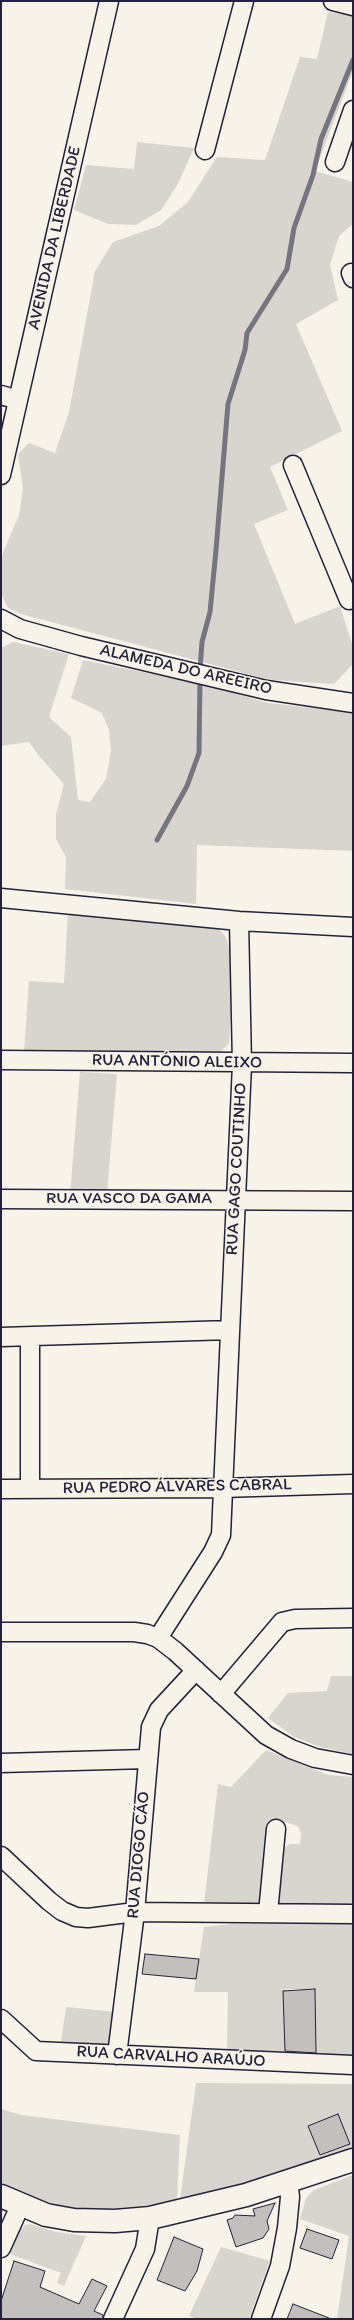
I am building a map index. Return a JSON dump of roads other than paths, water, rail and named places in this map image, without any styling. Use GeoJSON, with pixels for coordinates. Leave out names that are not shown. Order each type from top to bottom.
{"type":"FeatureCollection","features":[{"type":"Feature","properties":{"kind":"street","name":"AVENIDA DA LIBERDADE"},"geometry":{"type":"LineString","coordinates":[[1,475],[109,1]]}},
{"type":"Feature","properties":{"kind":"street"},"geometry":{"type":"LineString","coordinates":[[205,150],[244,1]]}},
{"type":"Feature","properties":{"kind":"street"},"geometry":{"type":"LineString","coordinates":[[333,1],[353,6]]}},
{"type":"Feature","properties":{"kind":"street"},"geometry":{"type":"LineString","coordinates":[[335,162],[353,110]]}},
{"type":"Feature","properties":{"kind":"street"},"geometry":{"type":"LineString","coordinates":[[1,395],[18,400]]}},
{"type":"Feature","properties":{"kind":"street"},"geometry":{"type":"LineString","coordinates":[[293,465],[349,600],[353,598]]}},
{"type":"Feature","properties":{"kind":"street","name":"ALAMEDA DO AREEIRO"},"geometry":{"type":"LineString","coordinates":[[4,626],[266,690],[353,703]]}},
{"type":"Feature","properties":{"kind":"street"},"geometry":{"type":"LineString","coordinates":[[1,898],[240,921],[353,927]]}},
{"type":"Feature","properties":{"kind":"street","name":"RUA GAGO COUTINHO"},"geometry":{"type":"LineString","coordinates":[[158,1638],[219,1540],[221,1529],[242,1064],[240,921]]}},
{"type":"Feature","properties":{"kind":"street","name":"RUA ANTÓNIO ALEIXO"},"geometry":{"type":"LineString","coordinates":[[1,1060],[242,1064],[353,1063]]}},
{"type":"Feature","properties":{"kind":"street","name":"RUA VASCO DA GAMA"},"geometry":{"type":"LineString","coordinates":[[1,1199],[236,1199],[353,1201]]}},
{"type":"Feature","properties":{"kind":"street"},"geometry":{"type":"LineString","coordinates":[[1,1337],[230,1330]]}},
{"type":"Feature","properties":{"kind":"street"},"geometry":{"type":"LineString","coordinates":[[30,1337],[30,1489]]}},
{"type":"Feature","properties":{"kind":"street","name":"RUA PEDRO ÁLVARES CABRAL"},"geometry":{"type":"LineString","coordinates":[[1,1489],[222,1488],[353,1484]]}},
{"type":"Feature","properties":{"kind":"street"},"geometry":{"type":"LineString","coordinates":[[221,1694],[282,1622],[295,1619],[353,1618]]}},
{"type":"Feature","properties":{"kind":"street"},"geometry":{"type":"LineString","coordinates":[[1,1632],[134,1632],[158,1638],[196,1670],[266,1735],[290,1749],[333,1762],[353,1765]]}},
{"type":"Feature","properties":{"kind":"street","name":"RUA DIOGO CÃO"},"geometry":{"type":"LineString","coordinates":[[116,2055],[135,1912],[147,1759],[151,1727],[154,1718],[196,1670]]}},
{"type":"Feature","properties":{"kind":"street"},"geometry":{"type":"LineString","coordinates":[[1,1763],[147,1759]]}},
{"type":"Feature","properties":{"kind":"street"},"geometry":{"type":"LineString","coordinates":[[268,1913],[276,1829]]}},
{"type":"Feature","properties":{"kind":"street"},"geometry":{"type":"LineString","coordinates":[[1,1856],[48,1901],[62,1912],[76,1917],[88,1918],[135,1912],[353,1914]]}},
{"type":"Feature","properties":{"kind":"street","name":"RUA CARVALHO ARAÚJO"},"geometry":{"type":"LineString","coordinates":[[1,2019],[36,2051],[353,2065]]}},
{"type":"Feature","properties":{"kind":"street"},"geometry":{"type":"LineString","coordinates":[[1,2196],[20,2206],[46,2215],[74,2220],[150,2218],[246,2195],[353,2160]]}},
{"type":"Feature","properties":{"kind":"street"},"geometry":{"type":"LineString","coordinates":[[261,2319],[280,2266],[289,2214],[290,2197],[288,2182]]}},
{"type":"Feature","properties":{"kind":"street"},"geometry":{"type":"LineString","coordinates":[[1,2248],[20,2206]]}},
{"type":"Feature","properties":{"kind":"street"},"geometry":{"type":"LineString","coordinates":[[113,2319],[145,2249],[150,2218]]}},
{"type":"Feature","properties":{"kind":"waterway"},"geometry":{"type":"LineString","coordinates":[[200,670],[202,642],[210,612],[228,404],[245,350],[247,333],[287,269],[294,228],[313,175],[321,139],[353,60]]}},
{"type":"Feature","properties":{"kind":"waterway"},"geometry":{"type":"LineString","coordinates":[[157,840],[187,786],[199,753],[200,678]]}}]}
